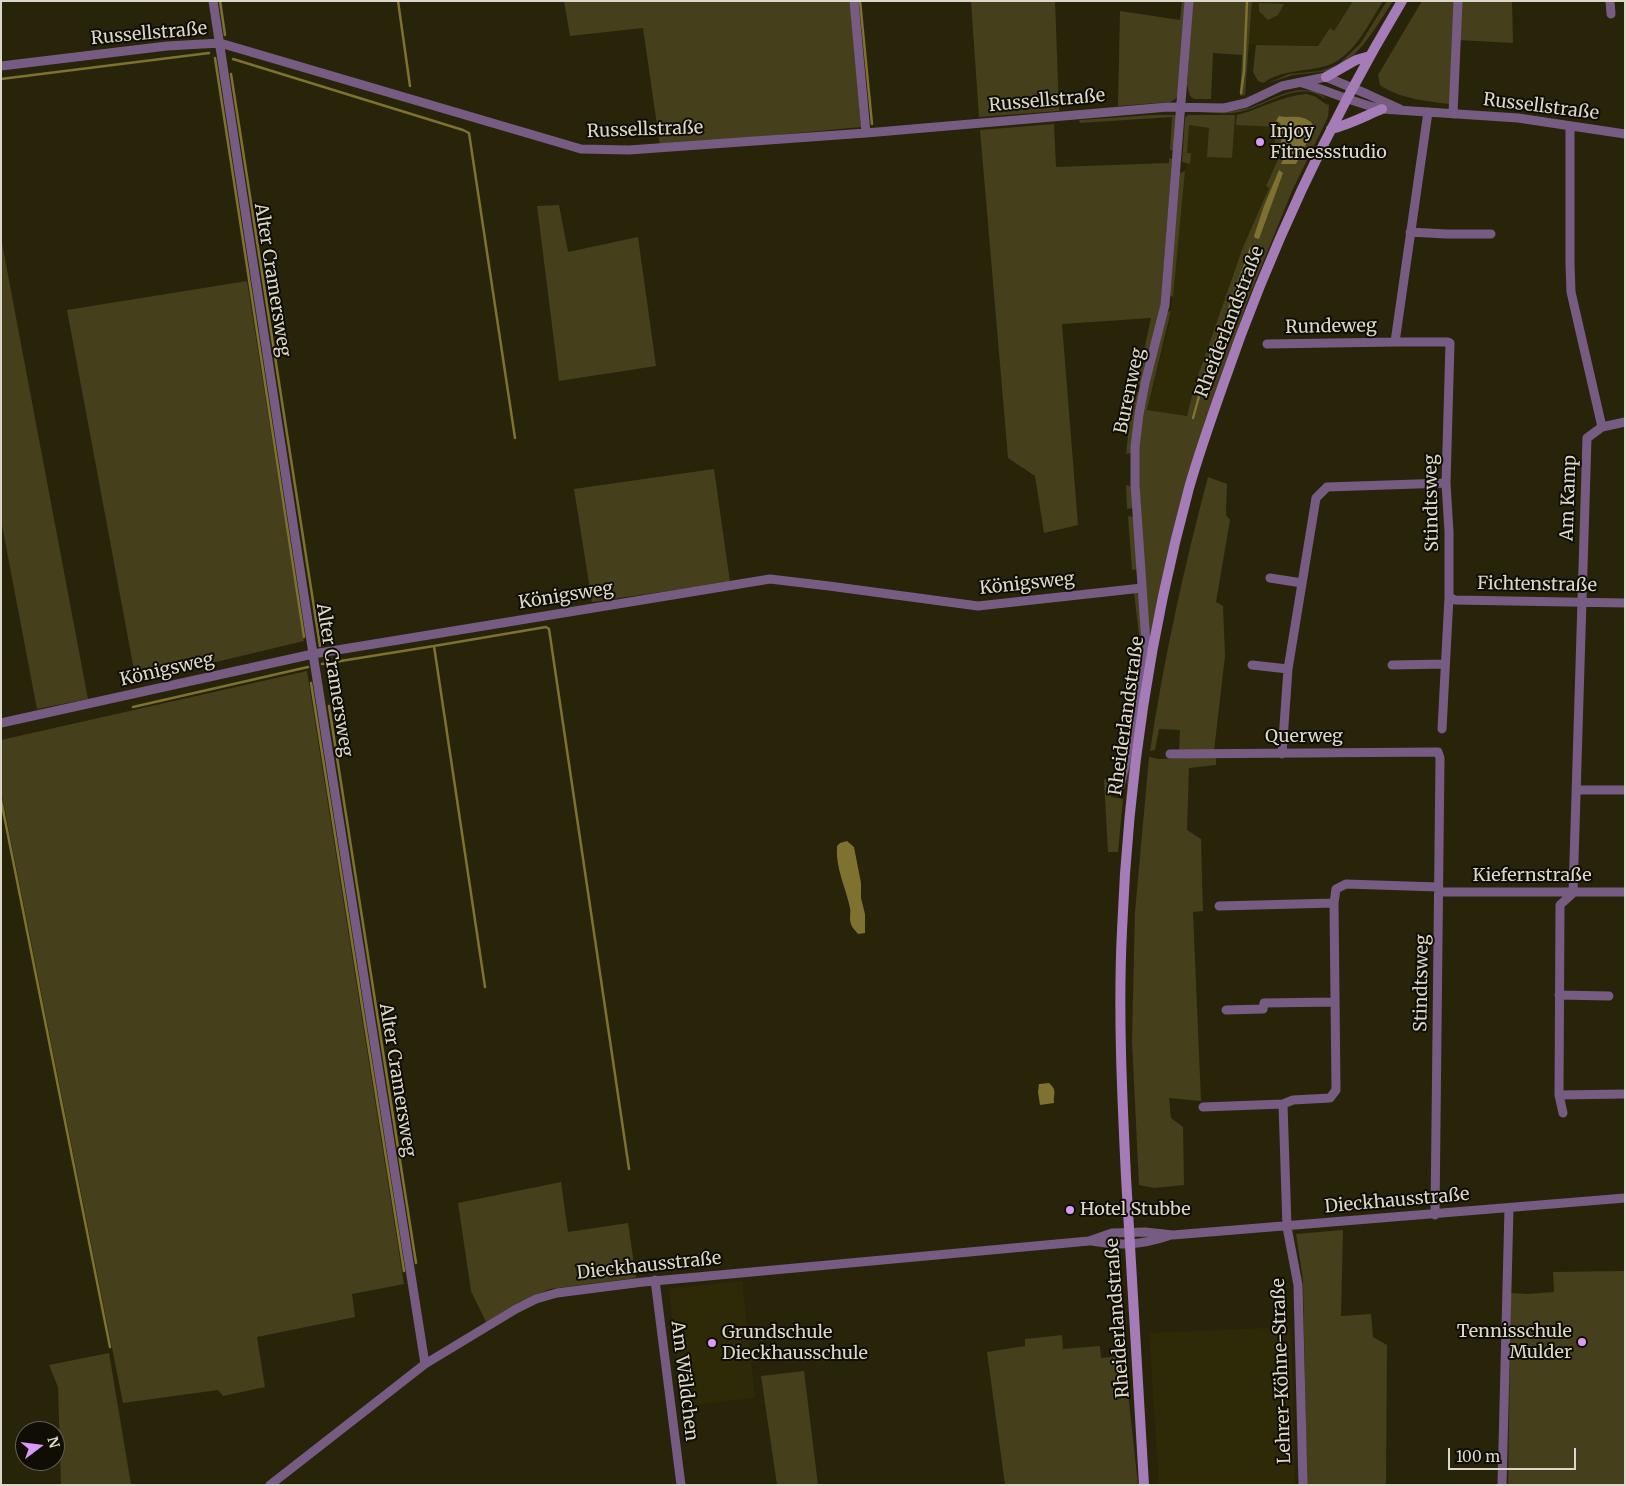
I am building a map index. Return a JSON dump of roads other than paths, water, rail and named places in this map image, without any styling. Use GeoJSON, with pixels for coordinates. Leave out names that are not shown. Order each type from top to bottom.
{"type":"FeatureCollection","features":[{"type":"Feature","properties":{"kind":"main road","name":"Rheiderlandstraße"},"geometry":{"type":"LineString","coordinates":[[1144,1485],[1120,1058],[1122,931],[1128,826],[1145,693],[1160,610],[1189,488],[1237,343],[1275,248],[1331,129],[1352,88],[1402,1]]}},
{"type":"Feature","properties":{"kind":"main road"},"geometry":{"type":"LineString","coordinates":[[1326,77],[1356,60],[1370,56]]}},
{"type":"Feature","properties":{"kind":"main road"},"geometry":{"type":"LineString","coordinates":[[1331,129],[1343,126],[1382,109]]}},
{"type":"Feature","properties":{"kind":"street","name":"Alter Cramersweg"},"geometry":{"type":"LineString","coordinates":[[213,1],[313,654],[425,1364]]}},
{"type":"Feature","properties":{"kind":"street"},"geometry":{"type":"LineString","coordinates":[[854,1],[866,133]]}},
{"type":"Feature","properties":{"kind":"street","name":"Burenweg"},"geometry":{"type":"LineString","coordinates":[[1120,786],[1146,644],[1135,484],[1135,447],[1143,391],[1165,305],[1189,1]]}},
{"type":"Feature","properties":{"kind":"street"},"geometry":{"type":"LineString","coordinates":[[1453,114],[1458,1]]}},
{"type":"Feature","properties":{"kind":"street"},"geometry":{"type":"LineString","coordinates":[[1610,1],[1611,14]]}},
{"type":"Feature","properties":{"kind":"street","name":"Russellstraße"},"geometry":{"type":"LineString","coordinates":[[1,66],[166,46],[220,43],[581,149],[629,150],[866,133],[1168,107],[1224,108],[1236,106],[1282,86],[1326,77],[1400,109]]}},
{"type":"Feature","properties":{"kind":"street","name":"Russellstraße"},"geometry":{"type":"LineString","coordinates":[[1299,82],[1323,89],[1346,99],[1382,109],[1518,118],[1625,134]]}},
{"type":"Feature","properties":{"kind":"street","name":"Rundeweg"},"geometry":{"type":"LineString","coordinates":[[1394,342],[1428,112]]}},
{"type":"Feature","properties":{"kind":"street"},"geometry":{"type":"LineString","coordinates":[[1570,127],[1571,292],[1602,427],[1625,422]]}},
{"type":"Feature","properties":{"kind":"street"},"geometry":{"type":"LineString","coordinates":[[1410,232],[1491,234]]}},
{"type":"Feature","properties":{"kind":"street","name":"Rundeweg"},"geometry":{"type":"LineString","coordinates":[[1267,344],[1448,342]]}},
{"type":"Feature","properties":{"kind":"street","name":"Stindtsweg"},"geometry":{"type":"LineString","coordinates":[[1442,730],[1449,597],[1450,532],[1446,483],[1450,343],[1448,342]]}},
{"type":"Feature","properties":{"kind":"street","name":"Am Kamp"},"geometry":{"type":"LineString","coordinates":[[1573,893],[1587,438],[1602,427]]}},
{"type":"Feature","properties":{"kind":"street"},"geometry":{"type":"LineString","coordinates":[[1282,754],[1288,669],[1316,498],[1327,488],[1446,483]]}},
{"type":"Feature","properties":{"kind":"street"},"geometry":{"type":"LineString","coordinates":[[1270,578],[1302,584]]}},
{"type":"Feature","properties":{"kind":"street","name":"Königsweg"},"geometry":{"type":"LineString","coordinates":[[1,724],[313,654],[770,579],[978,606],[1142,588]]}},
{"type":"Feature","properties":{"kind":"street","name":"Fichtenstraße"},"geometry":{"type":"LineString","coordinates":[[1449,597],[1455,600],[1625,603]]}},
{"type":"Feature","properties":{"kind":"street"},"geometry":{"type":"LineString","coordinates":[[1392,665],[1446,664]]}},
{"type":"Feature","properties":{"kind":"street"},"geometry":{"type":"LineString","coordinates":[[1252,665],[1288,669]]}},
{"type":"Feature","properties":{"kind":"street","name":"Stindtsweg"},"geometry":{"type":"LineString","coordinates":[[1435,1214],[1440,758],[1438,752]]}},
{"type":"Feature","properties":{"kind":"street","name":"Querweg"},"geometry":{"type":"LineString","coordinates":[[1170,754],[1438,752]]}},
{"type":"Feature","properties":{"kind":"street"},"geometry":{"type":"LineString","coordinates":[[1577,790],[1625,790]]}},
{"type":"Feature","properties":{"kind":"street","name":"Kiefernstraße"},"geometry":{"type":"LineString","coordinates":[[1334,904],[1336,889],[1346,884],[1438,890],[1573,893],[1625,892]]}},
{"type":"Feature","properties":{"kind":"street"},"geometry":{"type":"LineString","coordinates":[[1564,1113],[1559,1095],[1560,905],[1573,893]]}},
{"type":"Feature","properties":{"kind":"street"},"geometry":{"type":"LineString","coordinates":[[1203,1107],[1283,1104],[1293,1100],[1330,1098],[1336,1090],[1334,904],[1219,906]]}},
{"type":"Feature","properties":{"kind":"street"},"geometry":{"type":"LineString","coordinates":[[1559,995],[1609,996]]}},
{"type":"Feature","properties":{"kind":"street"},"geometry":{"type":"LineString","coordinates":[[1226,1010],[1263,1010],[1264,1003],[1334,1002]]}},
{"type":"Feature","properties":{"kind":"street"},"geometry":{"type":"LineString","coordinates":[[1559,1095],[1625,1094]]}},
{"type":"Feature","properties":{"kind":"street","name":"Lehrer-Köhne-Straße"},"geometry":{"type":"LineString","coordinates":[[1283,1104],[1287,1227],[1298,1285],[1302,1485]]}},
{"type":"Feature","properties":{"kind":"street","name":"Dieckhausstraße"},"geometry":{"type":"LineString","coordinates":[[1089,1241],[1112,1233],[1129,1232],[1173,1235],[1625,1198]]}},
{"type":"Feature","properties":{"kind":"street"},"geometry":{"type":"LineString","coordinates":[[1502,1485],[1509,1208]]}},
{"type":"Feature","properties":{"kind":"street","name":"Dieckhausstraße"},"geometry":{"type":"LineString","coordinates":[[270,1485],[425,1364],[516,1309],[536,1299],[557,1293],[656,1280],[1089,1241],[1113,1244],[1147,1243],[1173,1235]]}},
{"type":"Feature","properties":{"kind":"street","name":"Am Wäldchen"},"geometry":{"type":"LineString","coordinates":[[656,1280],[681,1485]]}},
{"type":"Feature","properties":{"kind":"waterway"},"geometry":{"type":"LineString","coordinates":[[220,1],[225,35]]}},
{"type":"Feature","properties":{"kind":"waterway"},"geometry":{"type":"LineString","coordinates":[[398,1],[410,86]]}},
{"type":"Feature","properties":{"kind":"waterway"},"geometry":{"type":"LineString","coordinates":[[860,1],[872,124]]}},
{"type":"Feature","properties":{"kind":"waterway"},"geometry":{"type":"LineString","coordinates":[[1241,93],[1244,71],[1247,1]]}},
{"type":"Feature","properties":{"kind":"waterway"},"geometry":{"type":"LineString","coordinates":[[1,79],[209,53]]}},
{"type":"Feature","properties":{"kind":"waterway"},"geometry":{"type":"LineString","coordinates":[[215,58],[304,637]]}},
{"type":"Feature","properties":{"kind":"waterway"},"geometry":{"type":"LineString","coordinates":[[233,59],[469,133],[515,438]]}},
{"type":"Feature","properties":{"kind":"waterway"},"geometry":{"type":"LineString","coordinates":[[231,74],[320,646]]}},
{"type":"Feature","properties":{"kind":"waterway"},"geometry":{"type":"LineString","coordinates":[[1193,418],[1210,357],[1219,334]]}},
{"type":"Feature","properties":{"kind":"waterway"},"geometry":{"type":"LineString","coordinates":[[434,646],[546,627],[549,629],[629,1169]]}},
{"type":"Feature","properties":{"kind":"waterway"},"geometry":{"type":"LineString","coordinates":[[322,664],[434,646],[485,987]]}},
{"type":"Feature","properties":{"kind":"waterway"},"geometry":{"type":"LineString","coordinates":[[133,707],[308,667]]}},
{"type":"Feature","properties":{"kind":"waterway"},"geometry":{"type":"LineString","coordinates":[[311,683],[404,1271]]}},
{"type":"Feature","properties":{"kind":"waterway"},"geometry":{"type":"LineString","coordinates":[[329,706],[416,1263]]}},
{"type":"Feature","properties":{"kind":"waterway"},"geometry":{"type":"LineString","coordinates":[[1,800],[110,1347]]}},
{"type":"Feature","properties":{"kind":"place","name":"Injoy Fitnessstudio"},"geometry":{"type":"Point","coordinates":[1260,142]}},
{"type":"Feature","properties":{"kind":"place","name":"Hotel Stubbe"},"geometry":{"type":"Point","coordinates":[1070,1210]}},
{"type":"Feature","properties":{"kind":"place","name":"Tennisschule Mulder"},"geometry":{"type":"Point","coordinates":[1582,1342]}},
{"type":"Feature","properties":{"kind":"place","name":"Grundschule Dieckhausschule"},"geometry":{"type":"Point","coordinates":[712,1343]}}]}
